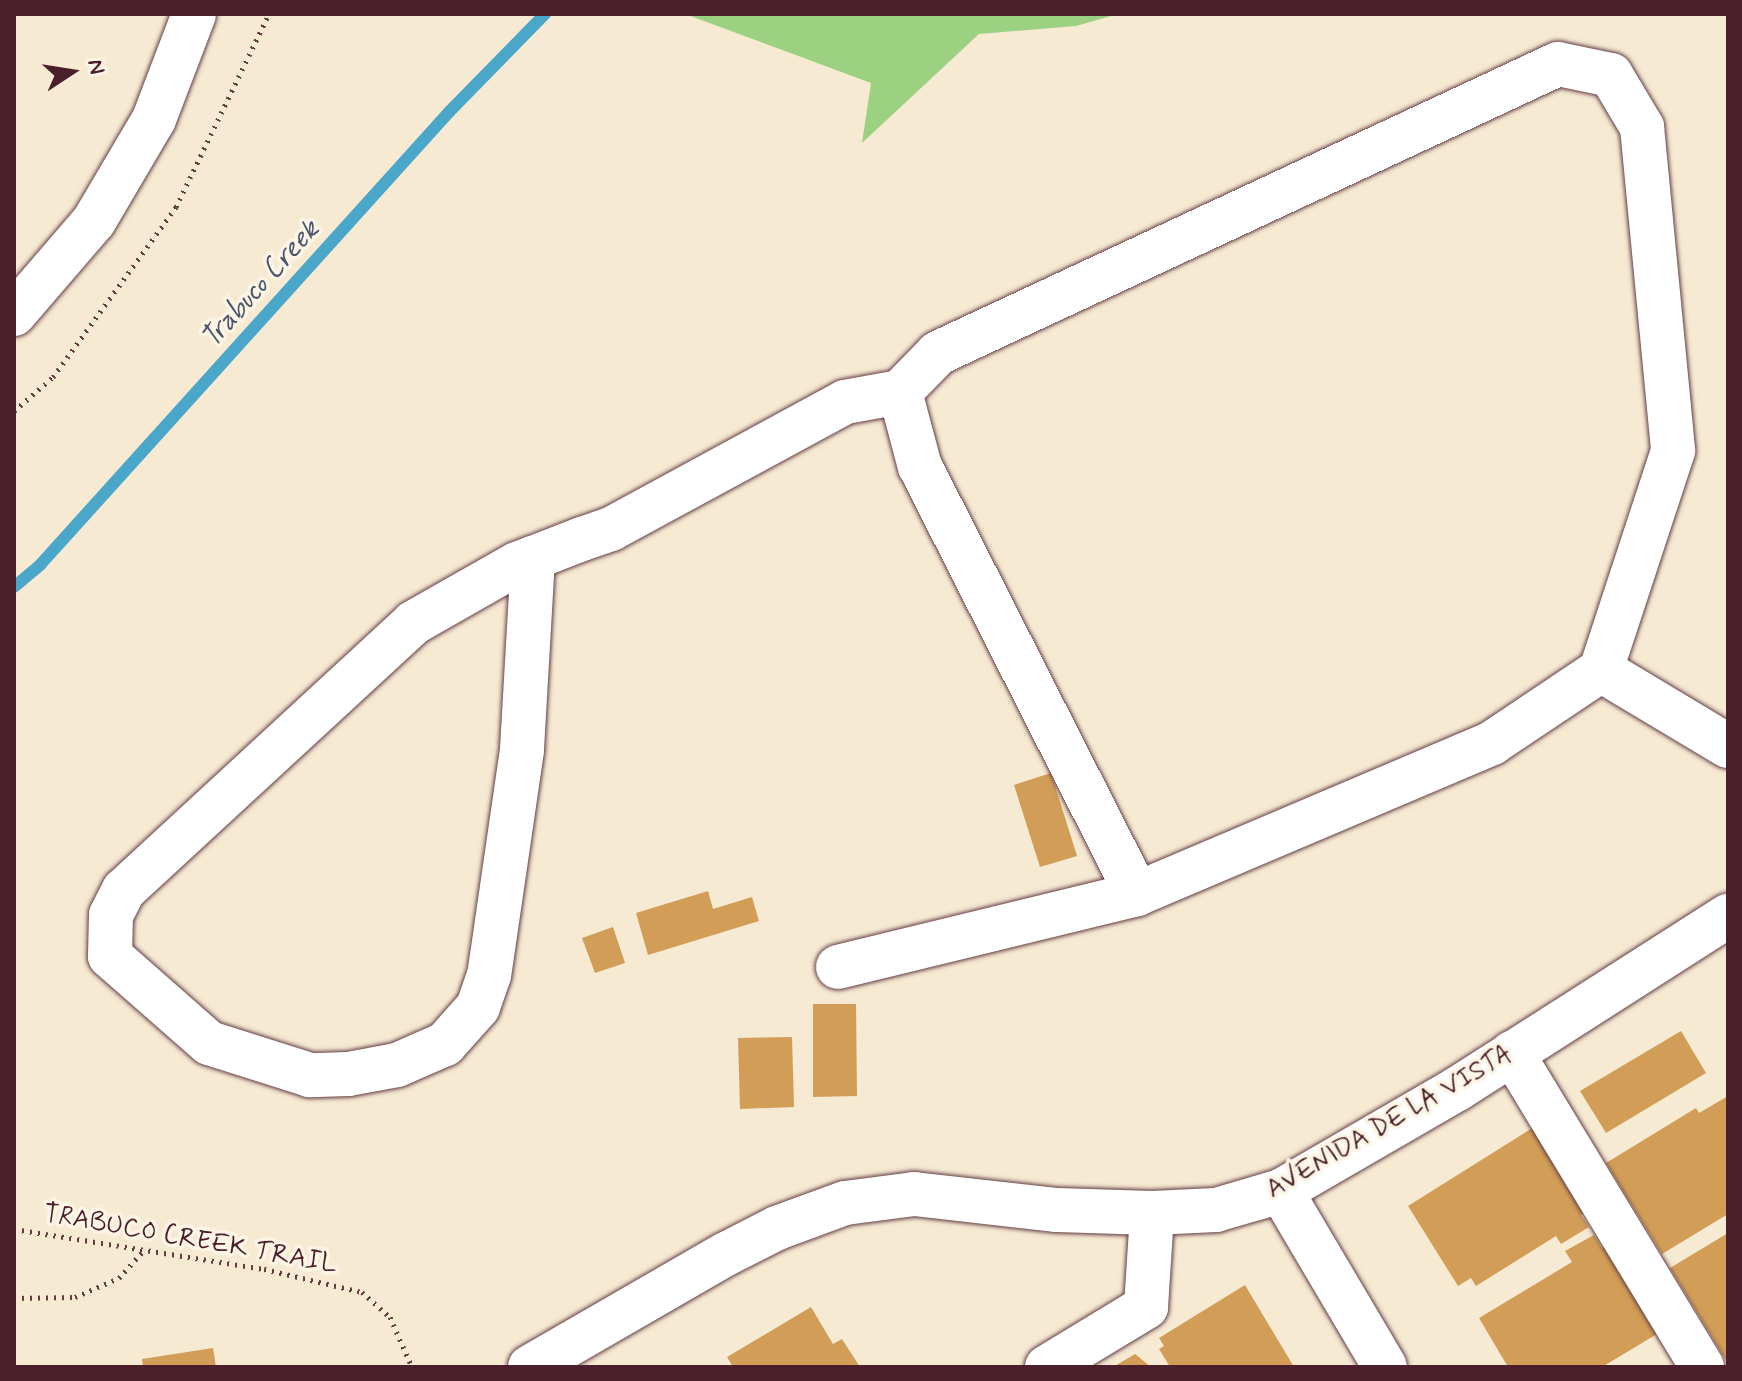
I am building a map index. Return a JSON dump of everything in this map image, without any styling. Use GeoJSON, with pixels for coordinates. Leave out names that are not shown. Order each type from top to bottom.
{"type":"FeatureCollection","features":[{"type":"Feature","properties":{"kind":"street"},"geometry":{"type":"LineString","coordinates":[[14,314],[94,221],[154,119],[194,14]]}},
{"type":"Feature","properties":{"kind":"street"},"geometry":{"type":"LineString","coordinates":[[533,558],[522,750],[489,975],[478,1007],[445,1044],[397,1065],[348,1074],[310,1075],[209,1043],[110,956],[111,915],[124,890],[413,623],[533,558],[611,529],[845,402],[900,392],[938,353],[1558,64],[1611,75],[1642,127],[1673,451],[1601,670],[1492,743],[1137,894],[838,967]]}},
{"type":"Feature","properties":{"kind":"street"},"geometry":{"type":"LineString","coordinates":[[900,392],[920,467],[1137,894]]}},
{"type":"Feature","properties":{"kind":"street"},"geometry":{"type":"LineString","coordinates":[[1601,670],[1728,746]]}},
{"type":"Feature","properties":{"kind":"street","name":"AVENIDA DE LA VISTA"},"geometry":{"type":"LineString","coordinates":[[530,1367],[739,1248],[845,1203],[914,1194],[1057,1210],[1152,1213],[1216,1210],[1281,1191],[1512,1053],[1728,916]]}},
{"type":"Feature","properties":{"kind":"street"},"geometry":{"type":"LineString","coordinates":[[1512,1053],[1702,1367]]}},
{"type":"Feature","properties":{"kind":"street"},"geometry":{"type":"LineString","coordinates":[[1281,1191],[1385,1367]]}},
{"type":"Feature","properties":{"kind":"street"},"geometry":{"type":"LineString","coordinates":[[1047,1367],[1146,1307],[1152,1213]]}},
{"type":"Feature","properties":{"kind":"path"},"geometry":{"type":"LineString","coordinates":[[14,411],[53,377],[176,207],[269,14]]}},
{"type":"Feature","properties":{"kind":"path","name":"TRABUCO CREEK TRAIL"},"geometry":{"type":"LineString","coordinates":[[14,1229],[264,1269],[362,1292],[390,1317],[412,1367]]}},
{"type":"Feature","properties":{"kind":"path"},"geometry":{"type":"LineString","coordinates":[[14,1298],[75,1297],[119,1278],[144,1250]]}},
{"type":"Feature","properties":{"kind":"green space"},"geometry":{"type":"Polygon","coordinates":[[[685,14],[1118,14],[1076,26],[979,34],[862,143],[871,83],[685,14]]]}},
{"type":"Feature","properties":{"kind":"building"},"geometry":{"type":"Polygon","coordinates":[[[1051,773],[1077,856],[1040,867],[1014,785],[1051,773]]]}},
{"type":"Feature","properties":{"kind":"building"},"geometry":{"type":"Polygon","coordinates":[[[708,891],[713,909],[752,897],[759,921],[648,955],[636,913],[708,891]]]}},
{"type":"Feature","properties":{"kind":"building"},"geometry":{"type":"Polygon","coordinates":[[[613,927],[625,963],[595,973],[582,938],[613,927]]]}},
{"type":"Feature","properties":{"kind":"building"},"geometry":{"type":"Polygon","coordinates":[[[813,1004],[856,1004],[857,1096],[813,1097],[813,1004]]]}},
{"type":"Feature","properties":{"kind":"building"},"geometry":{"type":"Polygon","coordinates":[[[1681,1031],[1706,1073],[1606,1133],[1580,1091],[1681,1031]]]}},
{"type":"Feature","properties":{"kind":"building"},"geometry":{"type":"Polygon","coordinates":[[[792,1037],[794,1107],[740,1109],[738,1038],[792,1037]]]}},
{"type":"Feature","properties":{"kind":"building"},"geometry":{"type":"Polygon","coordinates":[[[1728,1096],[1728,1214],[1662,1254],[1606,1163],[1696,1108],[1699,1113],[1728,1096]]]}},
{"type":"Feature","properties":{"kind":"building"},"geometry":{"type":"Polygon","coordinates":[[[1537,1125],[1589,1209],[1581,1215],[1589,1227],[1561,1244],[1556,1236],[1476,1286],[1471,1278],[1458,1286],[1408,1206],[1537,1125]]]}},
{"type":"Feature","properties":{"kind":"building"},"geometry":{"type":"Polygon","coordinates":[[[1728,1233],[1728,1359],[1726,1360],[1670,1268],[1728,1233]]]}},
{"type":"Feature","properties":{"kind":"building"},"geometry":{"type":"Polygon","coordinates":[[[1594,1235],[1602,1248],[1610,1244],[1662,1331],[1602,1367],[1508,1367],[1479,1318],[1572,1262],[1565,1251],[1594,1235]]]}},
{"type":"Feature","properties":{"kind":"building"},"geometry":{"type":"Polygon","coordinates":[[[1245,1285],[1294,1367],[1170,1367],[1159,1349],[1164,1346],[1159,1338],[1245,1285]]]}},
{"type":"Feature","properties":{"kind":"building"},"geometry":{"type":"Polygon","coordinates":[[[811,1307],[833,1344],[842,1339],[860,1367],[733,1367],[727,1357],[811,1307]]]}},
{"type":"Feature","properties":{"kind":"building"},"geometry":{"type":"Polygon","coordinates":[[[213,1348],[216,1367],[143,1367],[142,1359],[213,1348]]]}},
{"type":"Feature","properties":{"kind":"building"},"geometry":{"type":"Polygon","coordinates":[[[1135,1354],[1151,1367],[1113,1367],[1135,1354]]]}},
{"type":"Feature","properties":{"kind":"waterway","name":"Trabuco Creek"},"geometry":{"type":"LineString","coordinates":[[14,587],[40,565],[449,112],[545,14]]}}]}
